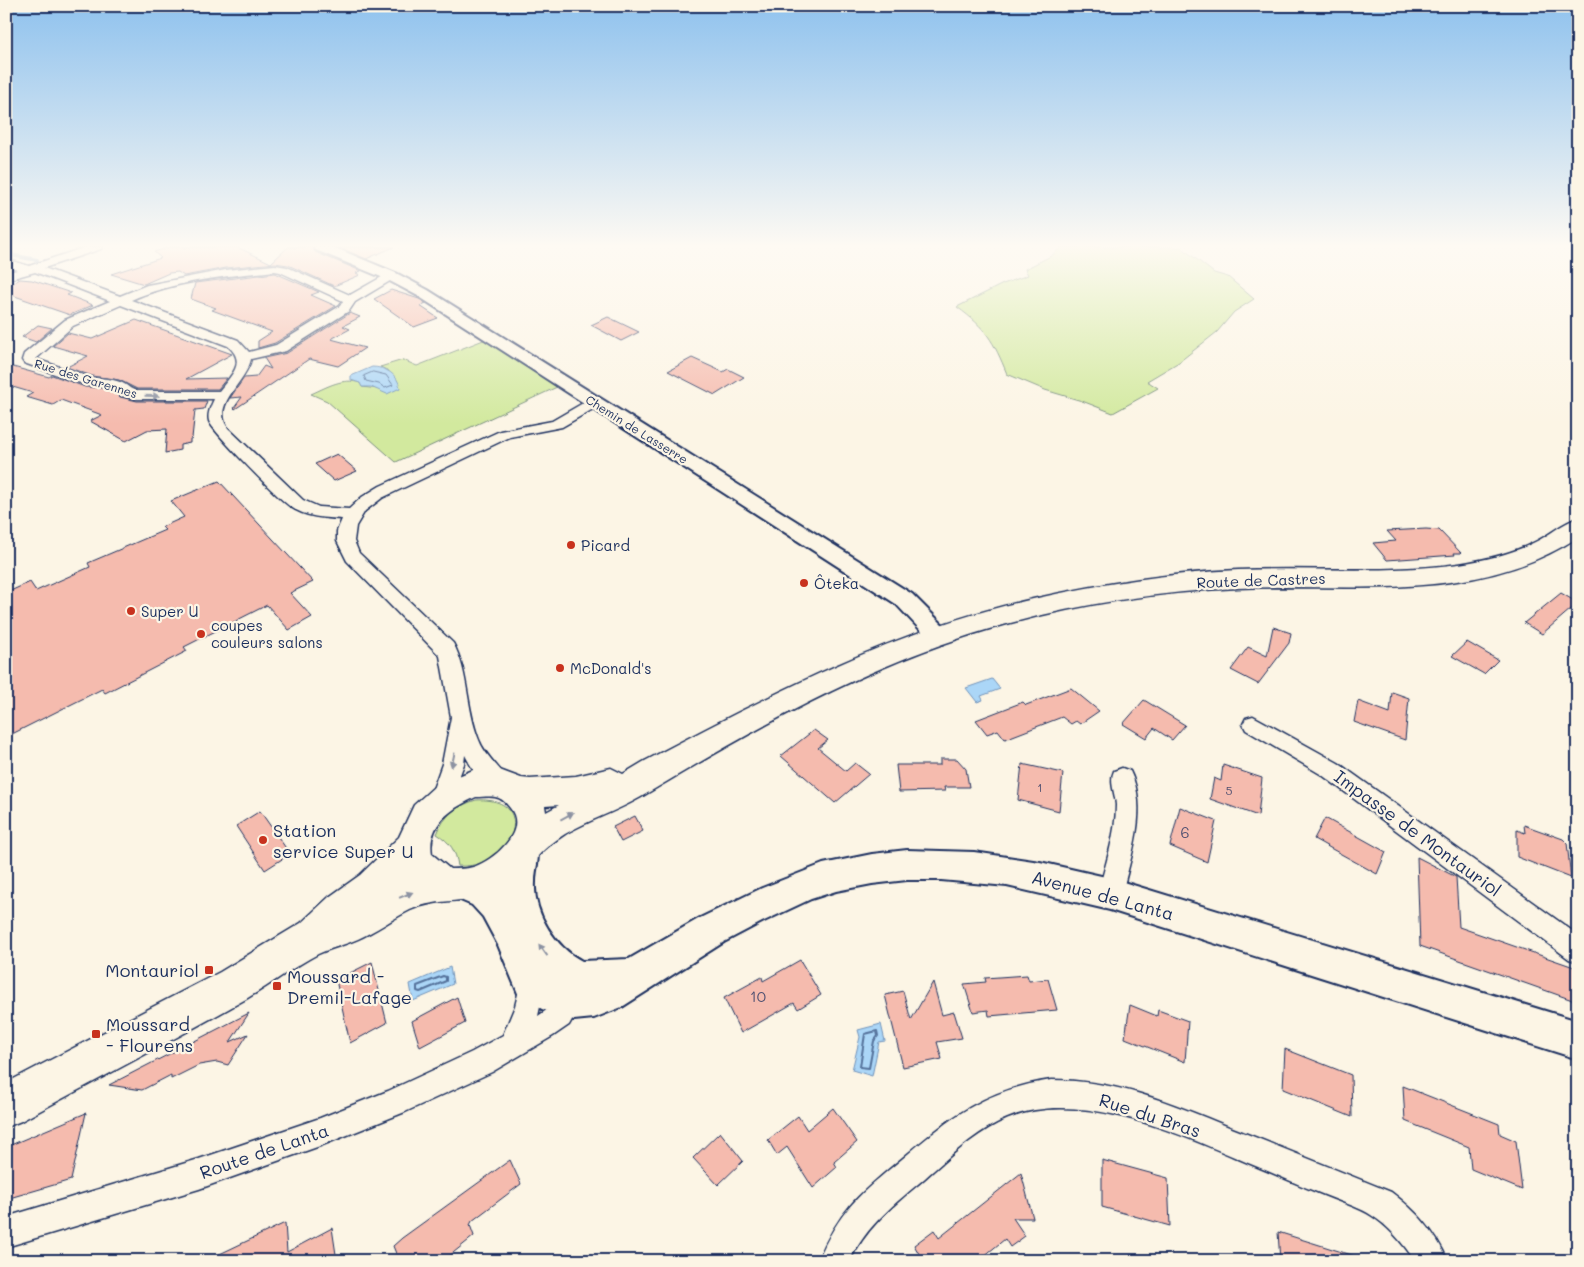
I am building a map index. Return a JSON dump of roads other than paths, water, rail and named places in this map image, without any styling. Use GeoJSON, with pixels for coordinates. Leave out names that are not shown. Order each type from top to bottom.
{"type":"FeatureCollection","features":[{"type":"Feature","properties":{"kind":"main road","name":"Route de Castres"},"geometry":{"type":"LineString","coordinates":[[654,771],[864,662],[938,634],[1034,608],[1152,587],[1237,580],[1418,576],[1472,571],[1516,560],[1547,548],[1578,526]]}},
{"type":"Feature","properties":{"kind":"main road"},"geometry":{"type":"LineString","coordinates":[[509,788],[526,799],[534,820],[518,877],[518,896],[524,915],[540,948],[564,972],[575,990],[550,993],[532,983],[517,948],[495,907],[485,894],[432,878],[422,870],[416,858],[414,845],[421,821],[440,800],[454,791],[469,785],[485,783],[539,793],[590,788],[654,771]]}},
{"type":"Feature","properties":{"kind":"main road"},"geometry":{"type":"LineString","coordinates":[[314,936],[345,927],[384,904],[421,888],[480,882],[497,875],[512,864],[525,848],[549,826],[628,788],[654,771]]}},
{"type":"Feature","properties":{"kind":"main road"},"geometry":{"type":"LineString","coordinates":[[6,1106],[233,985],[314,936],[342,909],[372,887],[414,845]]}},
{"type":"Feature","properties":{"kind":"main road","name":"Avenue de Lanta"},"geometry":{"type":"LineString","coordinates":[[575,990],[585,1002],[609,993],[737,916],[834,876],[907,864],[945,863],[979,866],[1054,880],[1110,894],[1513,1018],[1578,1040]]}},
{"type":"Feature","properties":{"kind":"street","name":"Rue des Garennes"},"geometry":{"type":"LineString","coordinates":[[107,306],[69,324],[34,352],[29,357],[30,360],[91,382],[102,382],[122,388],[124,392],[138,395],[223,395]]}},
{"type":"Feature","properties":{"kind":"street"},"geometry":{"type":"LineString","coordinates":[[136,306],[233,342],[244,352],[245,357],[242,368],[223,395],[216,410],[215,417],[223,431],[297,504],[316,512],[353,515]]}},
{"type":"Feature","properties":{"kind":"street"},"geometry":{"type":"LineString","coordinates":[[245,357],[281,348],[346,306]]}},
{"type":"Feature","properties":{"kind":"street","name":"Chemin de Lasserre"},"geometry":{"type":"LineString","coordinates":[[442,306],[904,598],[938,634]]}},
{"type":"Feature","properties":{"kind":"street"},"geometry":{"type":"LineString","coordinates":[[509,788],[486,772],[474,756],[460,718],[450,656],[446,648],[348,550],[344,542],[345,534],[353,515],[368,501],[381,493],[505,434],[525,428],[556,424],[596,402]]}},
{"type":"Feature","properties":{"kind":"street"},"geometry":{"type":"LineString","coordinates":[[440,800],[453,764],[460,718]]}},
{"type":"Feature","properties":{"kind":"street","name":"Impasse de Montauriol"},"geometry":{"type":"LineString","coordinates":[[1253,724],[1330,769],[1578,950]]}},
{"type":"Feature","properties":{"kind":"street"},"geometry":{"type":"LineString","coordinates":[[1110,894],[1128,811],[1127,792],[1122,777]]}},
{"type":"Feature","properties":{"kind":"street"},"geometry":{"type":"LineString","coordinates":[[513,1045],[528,1006],[532,983]]}},
{"type":"Feature","properties":{"kind":"street"},"geometry":{"type":"LineString","coordinates":[[513,1045],[560,1016],[575,990]]}},
{"type":"Feature","properties":{"kind":"street","name":"Route de Lanta"},"geometry":{"type":"LineString","coordinates":[[6,1232],[200,1174],[320,1132],[395,1102],[482,1062],[513,1045]]}},
{"type":"Feature","properties":{"kind":"street","name":"Rue du Bras"},"geometry":{"type":"LineString","coordinates":[[834,1261],[851,1225],[959,1128],[1002,1106],[1025,1098],[1051,1094],[1085,1094],[1156,1113],[1380,1203],[1403,1220],[1420,1238],[1432,1261]]}},
{"type":"Feature","properties":{"kind":"water"},"geometry":{"type":"Polygon","coordinates":[[[372,367],[382,368],[394,375],[400,388],[387,394],[371,387],[362,387],[360,383],[351,380],[351,376],[372,367]]]}},
{"type":"Feature","properties":{"kind":"water"},"geometry":{"type":"Polygon","coordinates":[[[992,679],[1000,689],[981,696],[983,700],[977,702],[966,688],[992,679]]]}},
{"type":"Feature","properties":{"kind":"water"},"geometry":{"type":"Polygon","coordinates":[[[450,967],[453,984],[413,1001],[410,984],[450,967]]]}},
{"type":"Feature","properties":{"kind":"water"},"geometry":{"type":"Polygon","coordinates":[[[881,1024],[885,1041],[879,1042],[872,1076],[852,1070],[860,1037],[858,1030],[881,1024]]]}},
{"type":"Feature","properties":{"kind":"place","name":"Picard"},"geometry":{"type":"Point","coordinates":[571,545]}},
{"type":"Feature","properties":{"kind":"place","name":"Ôteka"},"geometry":{"type":"Point","coordinates":[804,583]}},
{"type":"Feature","properties":{"kind":"place","name":"Super U"},"geometry":{"type":"Point","coordinates":[131,611]}},
{"type":"Feature","properties":{"kind":"place","name":"coupes couleurs salons"},"geometry":{"type":"Point","coordinates":[201,634]}},
{"type":"Feature","properties":{"kind":"place","name":"McDonald's"},"geometry":{"type":"Point","coordinates":[560,668]}},
{"type":"Feature","properties":{"kind":"place","name":"Station service Super U"},"geometry":{"type":"Point","coordinates":[263,840]}},
{"type":"Feature","properties":{"kind":"place","name":"Montauriol"},"geometry":{"type":"Point","coordinates":[209,970]}},
{"type":"Feature","properties":{"kind":"place","name":"Moussard - Dremil-Lafage"},"geometry":{"type":"Point","coordinates":[277,986]}},
{"type":"Feature","properties":{"kind":"place","name":"Moussard - Flourens"},"geometry":{"type":"Point","coordinates":[96,1034]}}]}
